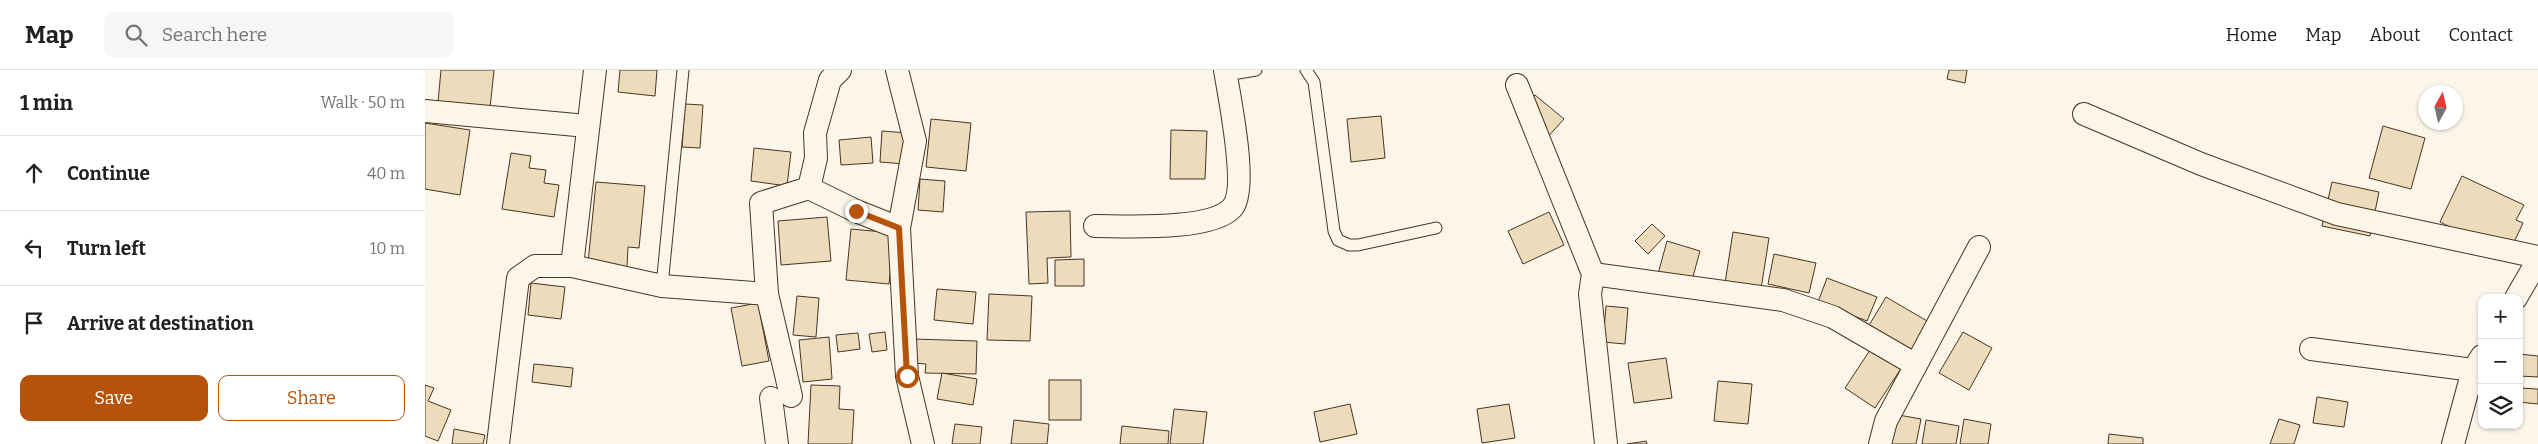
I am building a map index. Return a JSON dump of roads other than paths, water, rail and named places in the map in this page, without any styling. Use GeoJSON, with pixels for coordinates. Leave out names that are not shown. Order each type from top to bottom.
{"type":"FeatureCollection","features":[{"type":"Feature","properties":{"kind":"street"},"geometry":{"type":"LineString","coordinates":[[572,266],[595,70]]}},
{"type":"Feature","properties":{"kind":"street"},"geometry":{"type":"LineString","coordinates":[[809,188],[816,158],[815,133],[830,80],[840,70]]}},
{"type":"Feature","properties":{"kind":"street"},"geometry":{"type":"LineString","coordinates":[[897,70],[915,141],[899,228],[907,376],[923,444]]}},
{"type":"Feature","properties":{"kind":"street"},"geometry":{"type":"LineString","coordinates":[[1095,226],[1149,226],[1200,222],[1221,217],[1233,207],[1239,190],[1240,170],[1225,72]]}},
{"type":"Feature","properties":{"kind":"street"},"geometry":{"type":"LineString","coordinates":[[1517,85],[1593,274],[1590,294],[1606,444]]}},
{"type":"Feature","properties":{"kind":"street"},"geometry":{"type":"LineString","coordinates":[[425,111],[587,126]]}},
{"type":"Feature","properties":{"kind":"street"},"geometry":{"type":"LineString","coordinates":[[2084,114],[2201,164],[2337,214],[2538,258],[2518,294]]}},
{"type":"Feature","properties":{"kind":"street"},"geometry":{"type":"LineString","coordinates":[[777,444],[781,397],[767,294],[761,203],[809,188],[856,211],[899,228]]}},
{"type":"Feature","properties":{"kind":"street"},"geometry":{"type":"LineString","coordinates":[[1880,444],[1886,421],[1979,248]]}},
{"type":"Feature","properties":{"kind":"street"},"geometry":{"type":"LineString","coordinates":[[498,444],[518,278],[535,266],[572,266],[662,286],[767,294]]}},
{"type":"Feature","properties":{"kind":"street"},"geometry":{"type":"LineString","coordinates":[[1593,274],[1783,300],[1833,317],[1917,366]]}},
{"type":"Feature","properties":{"kind":"street"},"geometry":{"type":"LineString","coordinates":[[2311,349],[2477,371],[2453,444]]}},
{"type":"Feature","properties":{"kind":"lane"},"geometry":{"type":"LineString","coordinates":[[662,286],[683,70]]}},
{"type":"Feature","properties":{"kind":"lane"},"geometry":{"type":"LineString","coordinates":[[1225,72],[1256,70]]}},
{"type":"Feature","properties":{"kind":"lane"},"geometry":{"type":"LineString","coordinates":[[1306,70],[1314,82],[1334,231],[1338,240],[1349,245],[1358,244],[1436,228]]}},
{"type":"Feature","properties":{"kind":"lane"},"geometry":{"type":"LineString","coordinates":[[2523,382],[2538,383]]}}]}
